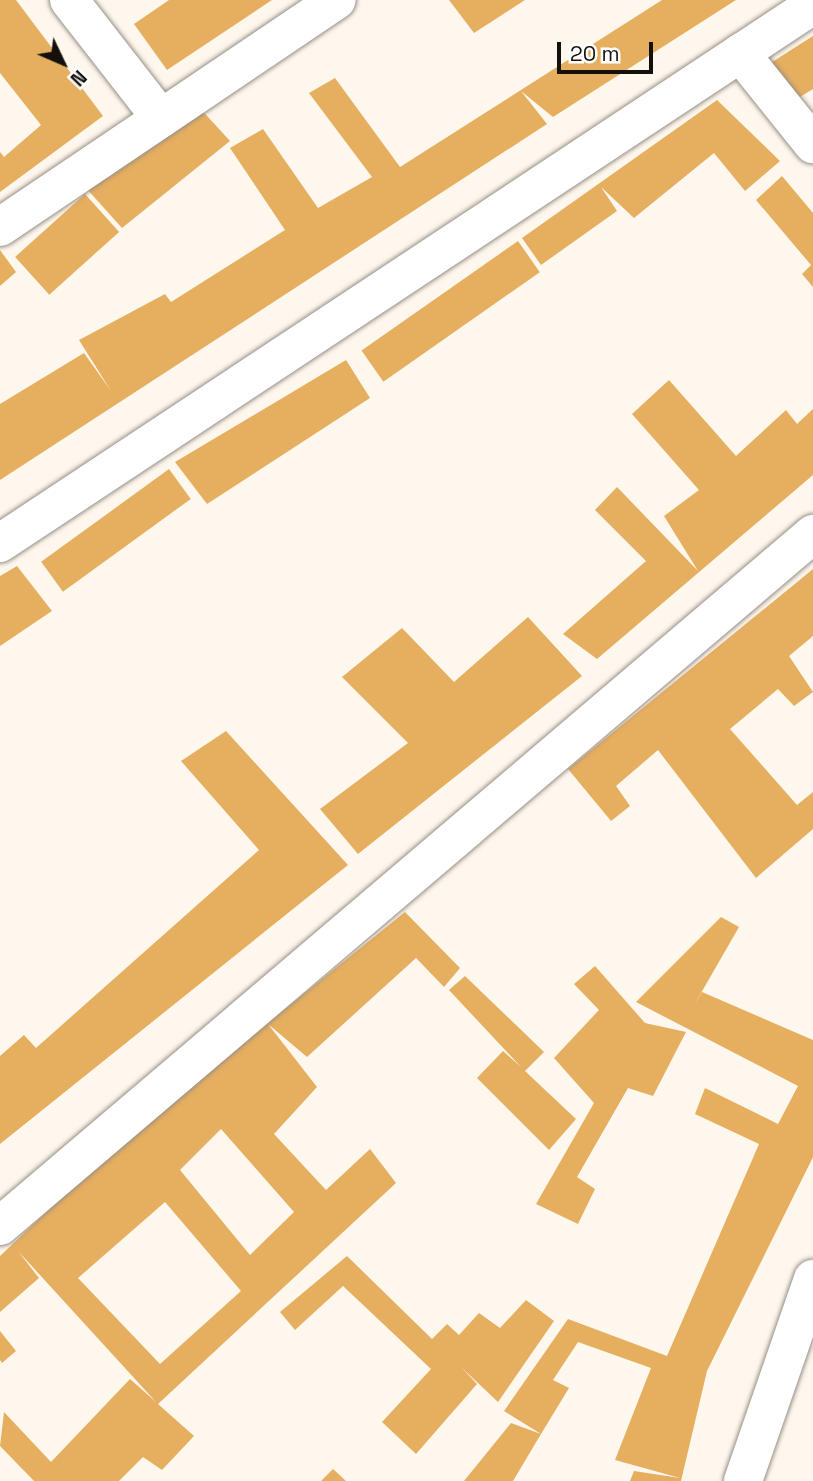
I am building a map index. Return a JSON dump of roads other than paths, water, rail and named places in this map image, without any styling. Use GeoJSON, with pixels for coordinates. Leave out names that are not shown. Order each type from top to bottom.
{"type":"FeatureCollection","features":[{"type":"Feature","properties":{"kind":"street"},"geometry":{"type":"LineString","coordinates":[[69,0],[161,118]]}},
{"type":"Feature","properties":{"kind":"street"},"geometry":{"type":"LineString","coordinates":[[0,227],[337,0]]}},
{"type":"Feature","properties":{"kind":"street"},"geometry":{"type":"LineString","coordinates":[[0,543],[813,5]]}},
{"type":"Feature","properties":{"kind":"street"},"geometry":{"type":"LineString","coordinates":[[740,52],[813,144]]}},
{"type":"Feature","properties":{"kind":"street"},"geometry":{"type":"LineString","coordinates":[[0,1226],[813,534]]}},
{"type":"Feature","properties":{"kind":"street"},"geometry":{"type":"LineString","coordinates":[[743,1481],[813,1279]]}}]}
